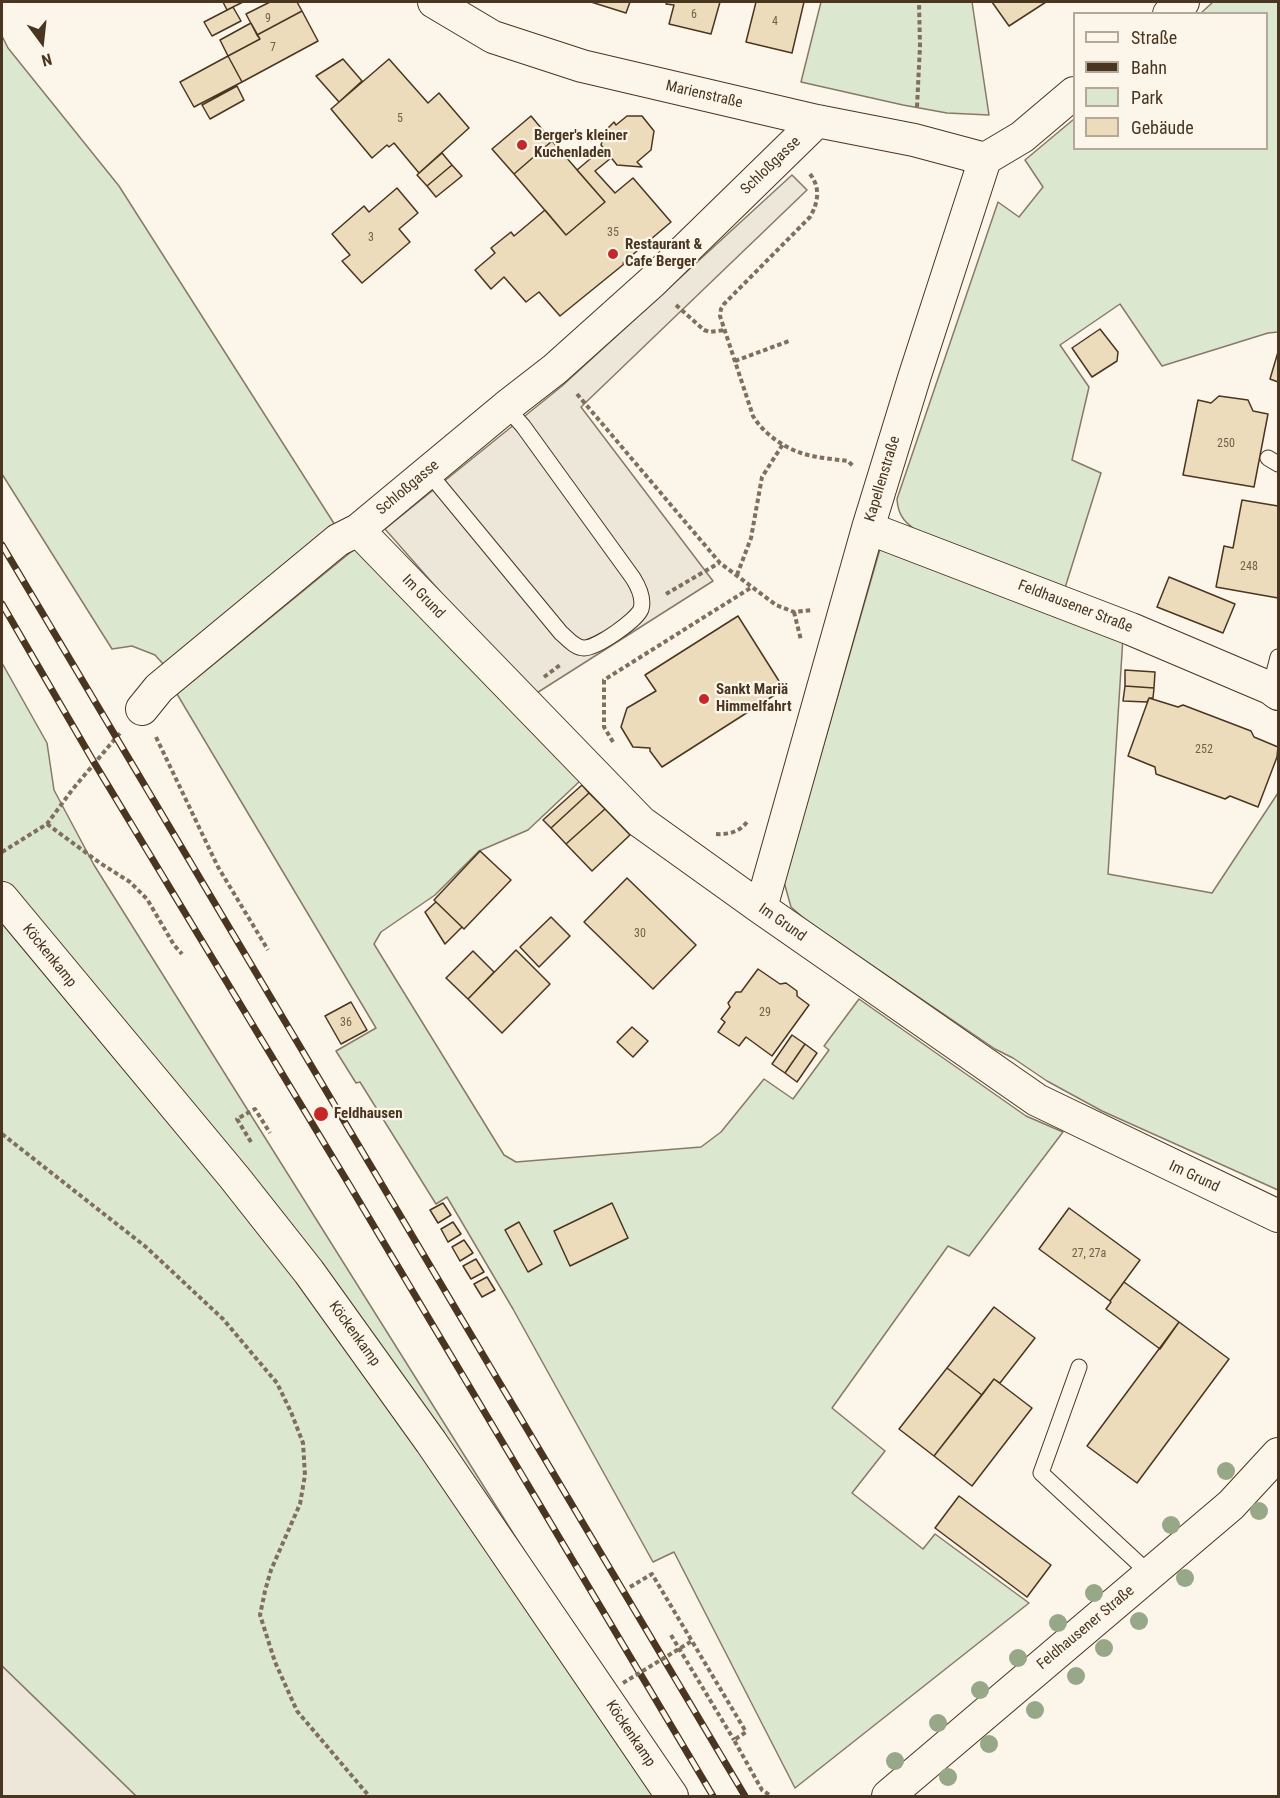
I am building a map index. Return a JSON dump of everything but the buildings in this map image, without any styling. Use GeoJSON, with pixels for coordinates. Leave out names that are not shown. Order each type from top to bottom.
{"type":"FeatureCollection","features":[{"type":"Feature","properties":{"kind":"street","name":"Marienstraße"},"geometry":{"type":"LineString","coordinates":[[434,2],[493,37],[582,66],[817,121],[914,140],[985,159]]}},
{"type":"Feature","properties":{"kind":"street"},"geometry":{"type":"LineString","coordinates":[[1172,12],[1184,2]]}},
{"type":"Feature","properties":{"kind":"street"},"geometry":{"type":"LineString","coordinates":[[985,159],[1022,137],[1073,94]]}},
{"type":"Feature","properties":{"kind":"street","name":"Schloßgasse"},"geometry":{"type":"LineString","coordinates":[[142,709],[159,688],[338,540],[358,530],[555,369],[652,282],[817,121]]}},
{"type":"Feature","properties":{"kind":"street","name":"Kapellenstraße"},"geometry":{"type":"LineString","coordinates":[[761,908],[867,528],[985,159]]}},
{"type":"Feature","properties":{"kind":"street","name":"Feldhausener Straße"},"geometry":{"type":"LineString","coordinates":[[867,528],[1131,629],[1274,691]]}},
{"type":"Feature","properties":{"kind":"street","name":"Im Grund"},"geometry":{"type":"LineString","coordinates":[[358,530],[640,822],[1037,1100],[1278,1216]]}},
{"type":"Feature","properties":{"kind":"street","name":"Köckenkamp"},"geometry":{"type":"LineString","coordinates":[[2,898],[242,1186],[309,1272],[438,1452],[672,1797]]}},
{"type":"Feature","properties":{"kind":"street","name":"Feldhausener Straße"},"geometry":{"type":"LineString","coordinates":[[888,1797],[1231,1505],[1278,1454]]}},
{"type":"Feature","properties":{"kind":"lane"},"geometry":{"type":"LineString","coordinates":[[428,472],[561,633],[572,643],[582,648],[591,647],[635,619],[642,607],[638,587],[633,578],[523,426],[506,407]]}},
{"type":"Feature","properties":{"kind":"lane"},"geometry":{"type":"LineString","coordinates":[[1274,691],[1278,657]]}},
{"type":"Feature","properties":{"kind":"lane"},"geometry":{"type":"LineString","coordinates":[[1079,1367],[1041,1473],[1150,1574]]}},
{"type":"Feature","properties":{"kind":"path"},"geometry":{"type":"LineString","coordinates":[[914,140],[920,46],[919,2]]}},
{"type":"Feature","properties":{"kind":"path"},"geometry":{"type":"LineString","coordinates":[[788,149],[816,184],[817,205],[810,217],[724,304],[720,316],[753,416],[758,424],[783,444],[801,453],[848,461],[881,485]]}},
{"type":"Feature","properties":{"kind":"path"},"geometry":{"type":"LineString","coordinates":[[652,282],[704,330],[710,332],[725,330]]}},
{"type":"Feature","properties":{"kind":"path"},"geometry":{"type":"LineString","coordinates":[[735,361],[789,341]]}},
{"type":"Feature","properties":{"kind":"path"},"geometry":{"type":"LineString","coordinates":[[555,369],[720,563],[776,605],[794,612],[845,607]]}},
{"type":"Feature","properties":{"kind":"path"},"geometry":{"type":"LineString","coordinates":[[737,575],[751,538],[762,477],[783,444]]}},
{"type":"Feature","properties":{"kind":"path"},"geometry":{"type":"LineString","coordinates":[[642,607],[720,563]]}},
{"type":"Feature","properties":{"kind":"path"},"geometry":{"type":"LineString","coordinates":[[615,746],[604,727],[604,680],[752,587]]}},
{"type":"Feature","properties":{"kind":"path"},"geometry":{"type":"LineString","coordinates":[[519,696],[582,648]]}},
{"type":"Feature","properties":{"kind":"path"},"geometry":{"type":"LineString","coordinates":[[2,852],[47,824],[72,790],[142,709],[218,867],[268,950]]}},
{"type":"Feature","properties":{"kind":"path"},"geometry":{"type":"LineString","coordinates":[[708,833],[729,834],[736,831],[747,823],[751,813]]}},
{"type":"Feature","properties":{"kind":"path"},"geometry":{"type":"LineString","coordinates":[[47,824],[130,882],[147,899],[174,945],[182,954]]}},
{"type":"Feature","properties":{"kind":"path"},"geometry":{"type":"LineString","coordinates":[[251,1142],[237,1119],[255,1108],[270,1134]]}},
{"type":"Feature","properties":{"kind":"path"},"geometry":{"type":"LineString","coordinates":[[2,1134],[146,1247],[223,1319],[277,1383],[303,1443],[305,1475],[300,1504],[271,1570],[260,1615],[275,1662],[297,1711],[369,1797]]}},
{"type":"Feature","properties":{"kind":"path"},"geometry":{"type":"LineString","coordinates":[[630,1587],[652,1574],[747,1732],[734,1740]]}},
{"type":"Feature","properties":{"kind":"path"},"geometry":{"type":"LineString","coordinates":[[671,1635],[762,1790],[771,1797]]}},
{"type":"Feature","properties":{"kind":"path"},"geometry":{"type":"LineString","coordinates":[[623,1683],[692,1641]]}},
{"type":"Feature","properties":{"kind":"green space"},"geometry":{"type":"Polygon","coordinates":[[[821,2],[972,2],[989,115],[947,113],[801,82],[821,2]]]}},
{"type":"Feature","properties":{"kind":"green space"},"geometry":{"type":"Polygon","coordinates":[[[1213,2],[1278,2],[1278,332],[1268,333],[1162,366],[1120,304],[1060,345],[1089,387],[1072,460],[1101,473],[1064,591],[922,535],[904,520],[899,511],[897,499],[998,202],[1019,217],[1043,187],[1025,160],[1073,120],[1073,150],[1268,150],[1268,12],[1202,12],[1213,2]]]}},
{"type":"Feature","properties":{"kind":"green space"},"geometry":{"type":"Polygon","coordinates":[[[2,36],[8,48],[119,186],[335,525],[164,665],[155,655],[132,646],[112,649],[2,474],[2,36]]]}},
{"type":"Feature","properties":{"kind":"green space"},"geometry":{"type":"Polygon","coordinates":[[[882,542],[1123,637],[1108,874],[1212,893],[1278,793],[1278,1190],[1102,1111],[1047,1081],[995,1049],[807,921],[791,907],[784,882],[882,542]]]}},
{"type":"Feature","properties":{"kind":"green space"},"geometry":{"type":"Polygon","coordinates":[[[357,547],[580,781],[528,830],[479,851],[435,895],[381,932],[374,944],[504,1155],[516,1162],[701,1147],[721,1132],[764,1079],[793,1099],[829,1050],[824,1046],[859,999],[1026,1116],[1063,1132],[969,1256],[948,1246],[832,1408],[885,1451],[852,1493],[923,1549],[935,1534],[1029,1603],[795,1788],[674,1552],[653,1562],[513,1309],[447,1197],[436,1204],[360,1082],[356,1083],[336,1051],[376,1028],[177,694],[357,547]]]}},
{"type":"Feature","properties":{"kind":"green space"},"geometry":{"type":"Polygon","coordinates":[[[2,663],[47,743],[54,790],[94,865],[678,1796],[136,1796],[2,1666],[2,663]]]}},
{"type":"Feature","properties":{"kind":"shaded area"},"geometry":{"type":"Polygon","coordinates":[[[792,175],[807,190],[581,407],[713,581],[532,696],[385,529],[562,386],[792,175]]]}},
{"type":"Feature","properties":{"kind":"shaded area"},"geometry":{"type":"Polygon","coordinates":[[[2,1666],[136,1796],[2,1796],[2,1666]]]}},
{"type":"Feature","properties":{"kind":"railway"},"geometry":{"type":"LineString","coordinates":[[2,545],[745,1796]]}},
{"type":"Feature","properties":{"kind":"railway"},"geometry":{"type":"LineString","coordinates":[[2,604],[95,764],[350,1186],[713,1796]]}},
{"type":"Feature","properties":{"kind":"place","name":"Berger's kleiner Kuchenladen"},"geometry":{"type":"Point","coordinates":[522,145]}},
{"type":"Feature","properties":{"kind":"place","name":"Restaurant & Cafe Berger"},"geometry":{"type":"Point","coordinates":[613,254]}},
{"type":"Feature","properties":{"kind":"place","name":"Sankt Mariä Himmelfahrt"},"geometry":{"type":"Point","coordinates":[704,699]}},
{"type":"Feature","properties":{"kind":"place","name":"Feldhausen"},"geometry":{"type":"Point","coordinates":[321,1114]}}]}
